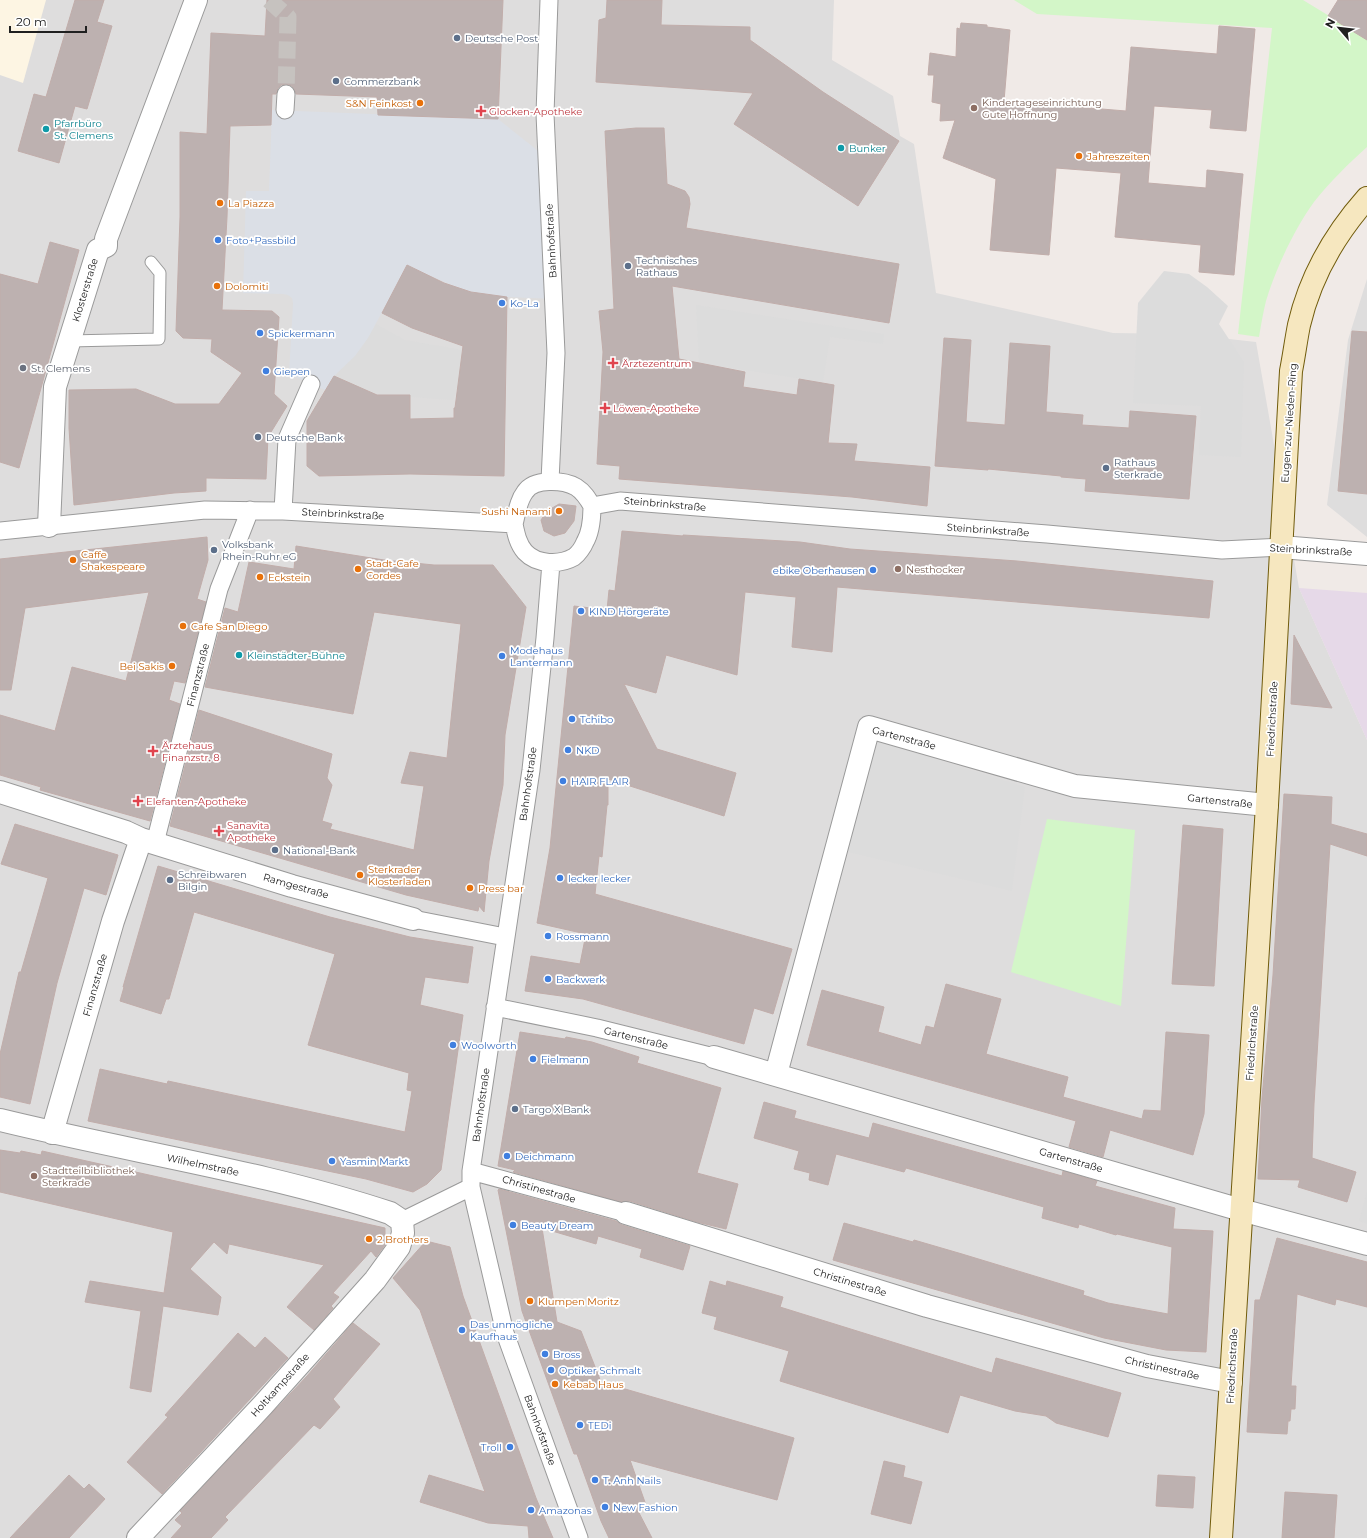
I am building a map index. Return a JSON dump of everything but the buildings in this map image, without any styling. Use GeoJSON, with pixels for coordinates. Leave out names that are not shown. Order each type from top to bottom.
{"type":"FeatureCollection","features":[{"type":"Feature","properties":{"kind":"main road","name":"Eugen-zur-Nieden-Ring"},"geometry":{"type":"LineString","coordinates":[[1281,547],[1291,371],[1300,324],[1307,297],[1321,266],[1337,237],[1367,198]]}},
{"type":"Feature","properties":{"kind":"main road","name":"Friedrichstraße"},"geometry":{"type":"LineString","coordinates":[[1221,1538],[1267,805],[1281,547]]}},
{"type":"Feature","properties":{"kind":"street","name":"Klosterstraße"},"geometry":{"type":"LineString","coordinates":[[49,526],[55,387],[98,250],[106,246],[106,239],[196,0]]}},
{"type":"Feature","properties":{"kind":"street","name":"Bahnhofstraße"},"geometry":{"type":"LineString","coordinates":[[549,0],[545,114],[556,353],[550,481]]}},
{"type":"Feature","properties":{"kind":"street"},"geometry":{"type":"LineString","coordinates":[[283,511],[287,439],[311,384]]}},
{"type":"Feature","properties":{"kind":"street"},"geometry":{"type":"LineString","coordinates":[[550,481],[563,483],[577,488],[586,496],[592,506],[591,521],[586,542],[575,556],[563,561],[551,563],[535,559],[526,553],[518,541],[514,524],[519,503],[525,490],[538,484],[550,481]]}},
{"type":"Feature","properties":{"kind":"street","name":"Steinbrinkstraße"},"geometry":{"type":"LineString","coordinates":[[592,506],[620,500],[1047,534],[1222,550],[1281,547],[1367,554]]}},
{"type":"Feature","properties":{"kind":"street","name":"Steinbrinkstraße"},"geometry":{"type":"LineString","coordinates":[[0,531],[205,510],[283,511],[514,524]]}},
{"type":"Feature","properties":{"kind":"street","name":"Finanzstraße"},"geometry":{"type":"LineString","coordinates":[[52,1133],[113,921],[148,841],[219,590],[250,510]]}},
{"type":"Feature","properties":{"kind":"street","name":"Bahnhofstraße"},"geometry":{"type":"LineString","coordinates":[[551,563],[545,638],[531,770],[505,937],[471,1179],[505,1333],[579,1538]]}},
{"type":"Feature","properties":{"kind":"street","name":"Gartenstraße"},"geometry":{"type":"LineString","coordinates":[[776,1074],[869,727],[1075,786],[1267,805]]}},
{"type":"Feature","properties":{"kind":"street","name":"Ramgestraße"},"geometry":{"type":"LineString","coordinates":[[0,792],[126,832],[148,841],[292,886],[413,919],[505,937]]}},
{"type":"Feature","properties":{"kind":"street","name":"Gartenstraße"},"geometry":{"type":"LineString","coordinates":[[495,1007],[597,1028],[714,1057],[1241,1210],[1367,1244]]}},
{"type":"Feature","properties":{"kind":"street","name":"Wilhelmstraße"},"geometry":{"type":"LineString","coordinates":[[0,1120],[52,1133],[299,1186],[390,1213],[402,1221]]}},
{"type":"Feature","properties":{"kind":"street"},"geometry":{"type":"LineString","coordinates":[[402,1221],[471,1179]]}},
{"type":"Feature","properties":{"kind":"street","name":"Christinestraße"},"geometry":{"type":"LineString","coordinates":[[471,1179],[626,1213],[926,1306],[1147,1366],[1231,1382]]}},
{"type":"Feature","properties":{"kind":"street","name":"Holtkampstraße"},"geometry":{"type":"LineString","coordinates":[[138,1538],[263,1405],[376,1280],[399,1247],[403,1233],[402,1221]]}},
{"type":"Feature","properties":{"kind":"lane"},"geometry":{"type":"LineString","coordinates":[[69,341],[159,339],[160,273],[151,262]]}},
{"type":"Feature","properties":{"kind":"shaded area"},"geometry":{"type":"Polygon","coordinates":[[[0,0],[834,0],[832,60],[893,96],[900,136],[914,144],[936,293],[1113,333],[1184,334],[1256,342],[1299,588],[1367,740],[1367,1538],[0,1538],[0,0]]]}},
{"type":"Feature","properties":{"kind":"shaded area"},"geometry":{"type":"Polygon","coordinates":[[[0,0],[46,0],[23,83],[0,75],[0,0]]]}},
{"type":"Feature","properties":{"kind":"shaded area"},"geometry":{"type":"Polygon","coordinates":[[[272,110],[498,119],[547,158],[554,299],[507,297],[471,292],[407,266],[368,338],[355,356],[334,376],[325,390],[289,374],[292,298],[283,294],[243,293],[246,191],[269,191],[272,110]]]}},
{"type":"Feature","properties":{"kind":"shaded area"},"geometry":{"type":"Polygon","coordinates":[[[1164,271],[1189,274],[1207,287],[1228,306],[1219,324],[1244,362],[1241,457],[1199,455],[1201,406],[1133,403],[1138,303],[1164,271]]]}},
{"type":"Feature","properties":{"kind":"shaded area"},"geometry":{"type":"Polygon","coordinates":[[[1367,279],[1367,537],[1327,505],[1348,340],[1367,279]]]}},
{"type":"Feature","properties":{"kind":"shaded area"},"geometry":{"type":"Polygon","coordinates":[[[696,305],[884,334],[883,344],[830,337],[823,382],[699,363],[696,305]]]}},
{"type":"Feature","properties":{"kind":"shaded area"},"geometry":{"type":"Polygon","coordinates":[[[376,324],[405,340],[463,350],[459,381],[453,400],[410,397],[409,395],[365,395],[365,390],[334,376],[355,356],[376,324]]]}},
{"type":"Feature","properties":{"kind":"shaded area"},"geometry":{"type":"Polygon","coordinates":[[[1299,588],[1367,593],[1367,740],[1299,588]]]}},
{"type":"Feature","properties":{"kind":"shaded area"},"geometry":{"type":"Polygon","coordinates":[[[877,741],[1025,787],[1012,891],[848,852],[877,741]]]}},
{"type":"Feature","properties":{"kind":"shaded area"},"geometry":{"type":"Polygon","coordinates":[[[1367,1191],[1367,1224],[1359,1221],[1367,1191]]]}},
{"type":"Feature","properties":{"kind":"green space"},"geometry":{"type":"Polygon","coordinates":[[[1014,0],[1303,0],[1367,39],[1367,147],[1326,187],[1300,224],[1286,250],[1270,289],[1259,337],[1238,334],[1272,28],[1037,14],[1014,0]]]}},
{"type":"Feature","properties":{"kind":"green space"},"geometry":{"type":"Polygon","coordinates":[[[1047,819],[1135,830],[1121,1006],[1011,972],[1047,819]]]}},
{"type":"Feature","properties":{"kind":"tunnel"},"geometry":{"type":"LineString","coordinates":[[269,0],[288,17],[286,94]]}},
{"type":"Feature","properties":{"kind":"place","name":"Deutsche Post"},"geometry":{"type":"Point","coordinates":[457,38]}},
{"type":"Feature","properties":{"kind":"place","name":"Commerzbank"},"geometry":{"type":"Point","coordinates":[336,81]}},
{"type":"Feature","properties":{"kind":"place","name":"S&N Feinkost"},"geometry":{"type":"Point","coordinates":[420,103]}},
{"type":"Feature","properties":{"kind":"place","name":"Kindertageseinrichtung Gute Hoffnung"},"geometry":{"type":"Point","coordinates":[974,108]}},
{"type":"Feature","properties":{"kind":"place","name":"Glocken-Apotheke"},"geometry":{"type":"Point","coordinates":[481,111]}},
{"type":"Feature","properties":{"kind":"place","name":"Pfarrbüro St. Clemens"},"geometry":{"type":"Point","coordinates":[46,129]}},
{"type":"Feature","properties":{"kind":"place","name":"Bunker"},"geometry":{"type":"Point","coordinates":[841,148]}},
{"type":"Feature","properties":{"kind":"place","name":"Jahreszeiten"},"geometry":{"type":"Point","coordinates":[1079,156]}},
{"type":"Feature","properties":{"kind":"place","name":"La Piazza"},"geometry":{"type":"Point","coordinates":[220,203]}},
{"type":"Feature","properties":{"kind":"place","name":"Foto+Passbild"},"geometry":{"type":"Point","coordinates":[218,240]}},
{"type":"Feature","properties":{"kind":"place","name":"Technisches Rathaus"},"geometry":{"type":"Point","coordinates":[628,266]}},
{"type":"Feature","properties":{"kind":"place","name":"Dolomiti"},"geometry":{"type":"Point","coordinates":[217,286]}},
{"type":"Feature","properties":{"kind":"place","name":"Ko-La"},"geometry":{"type":"Point","coordinates":[502,303]}},
{"type":"Feature","properties":{"kind":"place","name":"Spickermann"},"geometry":{"type":"Point","coordinates":[260,333]}},
{"type":"Feature","properties":{"kind":"place","name":"Ärztezentrum"},"geometry":{"type":"Point","coordinates":[613,363]}},
{"type":"Feature","properties":{"kind":"place","name":"St. Clemens"},"geometry":{"type":"Point","coordinates":[23,368]}},
{"type":"Feature","properties":{"kind":"place","name":"Giepen"},"geometry":{"type":"Point","coordinates":[266,371]}},
{"type":"Feature","properties":{"kind":"place","name":"Löwen-Apotheke"},"geometry":{"type":"Point","coordinates":[605,408]}},
{"type":"Feature","properties":{"kind":"place","name":"Deutsche Bank"},"geometry":{"type":"Point","coordinates":[258,437]}},
{"type":"Feature","properties":{"kind":"place","name":"Rathaus Sterkrade"},"geometry":{"type":"Point","coordinates":[1106,468]}},
{"type":"Feature","properties":{"kind":"place","name":"Sushi Nanami"},"geometry":{"type":"Point","coordinates":[559,511]}},
{"type":"Feature","properties":{"kind":"place","name":"Volksbank Rhein-Ruhr eG"},"geometry":{"type":"Point","coordinates":[214,550]}},
{"type":"Feature","properties":{"kind":"place","name":"Caffe Shakespeare"},"geometry":{"type":"Point","coordinates":[73,560]}},
{"type":"Feature","properties":{"kind":"place","name":"Stadt-Cafe Cordes"},"geometry":{"type":"Point","coordinates":[358,569]}},
{"type":"Feature","properties":{"kind":"place","name":"Nesthocker"},"geometry":{"type":"Point","coordinates":[898,569]}},
{"type":"Feature","properties":{"kind":"place","name":"ebike Oberhausen"},"geometry":{"type":"Point","coordinates":[873,570]}},
{"type":"Feature","properties":{"kind":"place","name":"Eckstein"},"geometry":{"type":"Point","coordinates":[260,577]}},
{"type":"Feature","properties":{"kind":"place","name":"KIND Hörgeräte"},"geometry":{"type":"Point","coordinates":[581,611]}},
{"type":"Feature","properties":{"kind":"place","name":"Cafe San Diego"},"geometry":{"type":"Point","coordinates":[183,626]}},
{"type":"Feature","properties":{"kind":"place","name":"Kleinstädter-Bühne"},"geometry":{"type":"Point","coordinates":[239,655]}},
{"type":"Feature","properties":{"kind":"place","name":"Modehaus Lantermann"},"geometry":{"type":"Point","coordinates":[502,656]}},
{"type":"Feature","properties":{"kind":"place","name":"Bei Sakis"},"geometry":{"type":"Point","coordinates":[172,666]}},
{"type":"Feature","properties":{"kind":"place","name":"Tchibo"},"geometry":{"type":"Point","coordinates":[572,719]}},
{"type":"Feature","properties":{"kind":"place","name":"NKD"},"geometry":{"type":"Point","coordinates":[568,750]}},
{"type":"Feature","properties":{"kind":"place","name":"Ärztehaus Finanzstr. 8"},"geometry":{"type":"Point","coordinates":[153,751]}},
{"type":"Feature","properties":{"kind":"place","name":"HAIR FLAIR"},"geometry":{"type":"Point","coordinates":[563,781]}},
{"type":"Feature","properties":{"kind":"place","name":"Elefanten-Apotheke"},"geometry":{"type":"Point","coordinates":[138,801]}},
{"type":"Feature","properties":{"kind":"place","name":"Sanavita Apotheke"},"geometry":{"type":"Point","coordinates":[219,831]}},
{"type":"Feature","properties":{"kind":"place","name":"National-Bank"},"geometry":{"type":"Point","coordinates":[275,850]}},
{"type":"Feature","properties":{"kind":"place","name":"Sterkrader Klosterladen"},"geometry":{"type":"Point","coordinates":[360,875]}},
{"type":"Feature","properties":{"kind":"place","name":"lecker lecker"},"geometry":{"type":"Point","coordinates":[560,878]}},
{"type":"Feature","properties":{"kind":"place","name":"Schreibwaren Bilgin"},"geometry":{"type":"Point","coordinates":[170,880]}},
{"type":"Feature","properties":{"kind":"place","name":"Press bar"},"geometry":{"type":"Point","coordinates":[470,888]}},
{"type":"Feature","properties":{"kind":"place","name":"Rossmann"},"geometry":{"type":"Point","coordinates":[548,936]}},
{"type":"Feature","properties":{"kind":"place","name":"Backwerk"},"geometry":{"type":"Point","coordinates":[548,979]}},
{"type":"Feature","properties":{"kind":"place","name":"Woolworth"},"geometry":{"type":"Point","coordinates":[453,1045]}},
{"type":"Feature","properties":{"kind":"place","name":"Fielmann"},"geometry":{"type":"Point","coordinates":[533,1059]}},
{"type":"Feature","properties":{"kind":"place","name":"Targo X Bank"},"geometry":{"type":"Point","coordinates":[515,1109]}},
{"type":"Feature","properties":{"kind":"place","name":"Deichmann"},"geometry":{"type":"Point","coordinates":[507,1156]}},
{"type":"Feature","properties":{"kind":"place","name":"Yasmin Markt"},"geometry":{"type":"Point","coordinates":[332,1161]}},
{"type":"Feature","properties":{"kind":"place","name":"Stadtteilbibliothek Sterkrade"},"geometry":{"type":"Point","coordinates":[34,1176]}},
{"type":"Feature","properties":{"kind":"place","name":"Beauty Dream"},"geometry":{"type":"Point","coordinates":[513,1225]}},
{"type":"Feature","properties":{"kind":"place","name":"2 Brothers"},"geometry":{"type":"Point","coordinates":[369,1239]}},
{"type":"Feature","properties":{"kind":"place","name":"Klumpen Moritz"},"geometry":{"type":"Point","coordinates":[530,1301]}},
{"type":"Feature","properties":{"kind":"place","name":"Das unmögliche Kaufhaus"},"geometry":{"type":"Point","coordinates":[462,1330]}},
{"type":"Feature","properties":{"kind":"place","name":"Bross"},"geometry":{"type":"Point","coordinates":[545,1354]}},
{"type":"Feature","properties":{"kind":"place","name":"Optiker Schmalt"},"geometry":{"type":"Point","coordinates":[551,1370]}},
{"type":"Feature","properties":{"kind":"place","name":"Kebab Haus"},"geometry":{"type":"Point","coordinates":[555,1384]}},
{"type":"Feature","properties":{"kind":"place","name":"TEDi"},"geometry":{"type":"Point","coordinates":[580,1425]}},
{"type":"Feature","properties":{"kind":"place","name":"Troll"},"geometry":{"type":"Point","coordinates":[510,1447]}},
{"type":"Feature","properties":{"kind":"place","name":"T. Anh Nails"},"geometry":{"type":"Point","coordinates":[595,1480]}},
{"type":"Feature","properties":{"kind":"place","name":"New Fashion"},"geometry":{"type":"Point","coordinates":[605,1507]}},
{"type":"Feature","properties":{"kind":"place","name":"Amazonas"},"geometry":{"type":"Point","coordinates":[531,1510]}}]}
